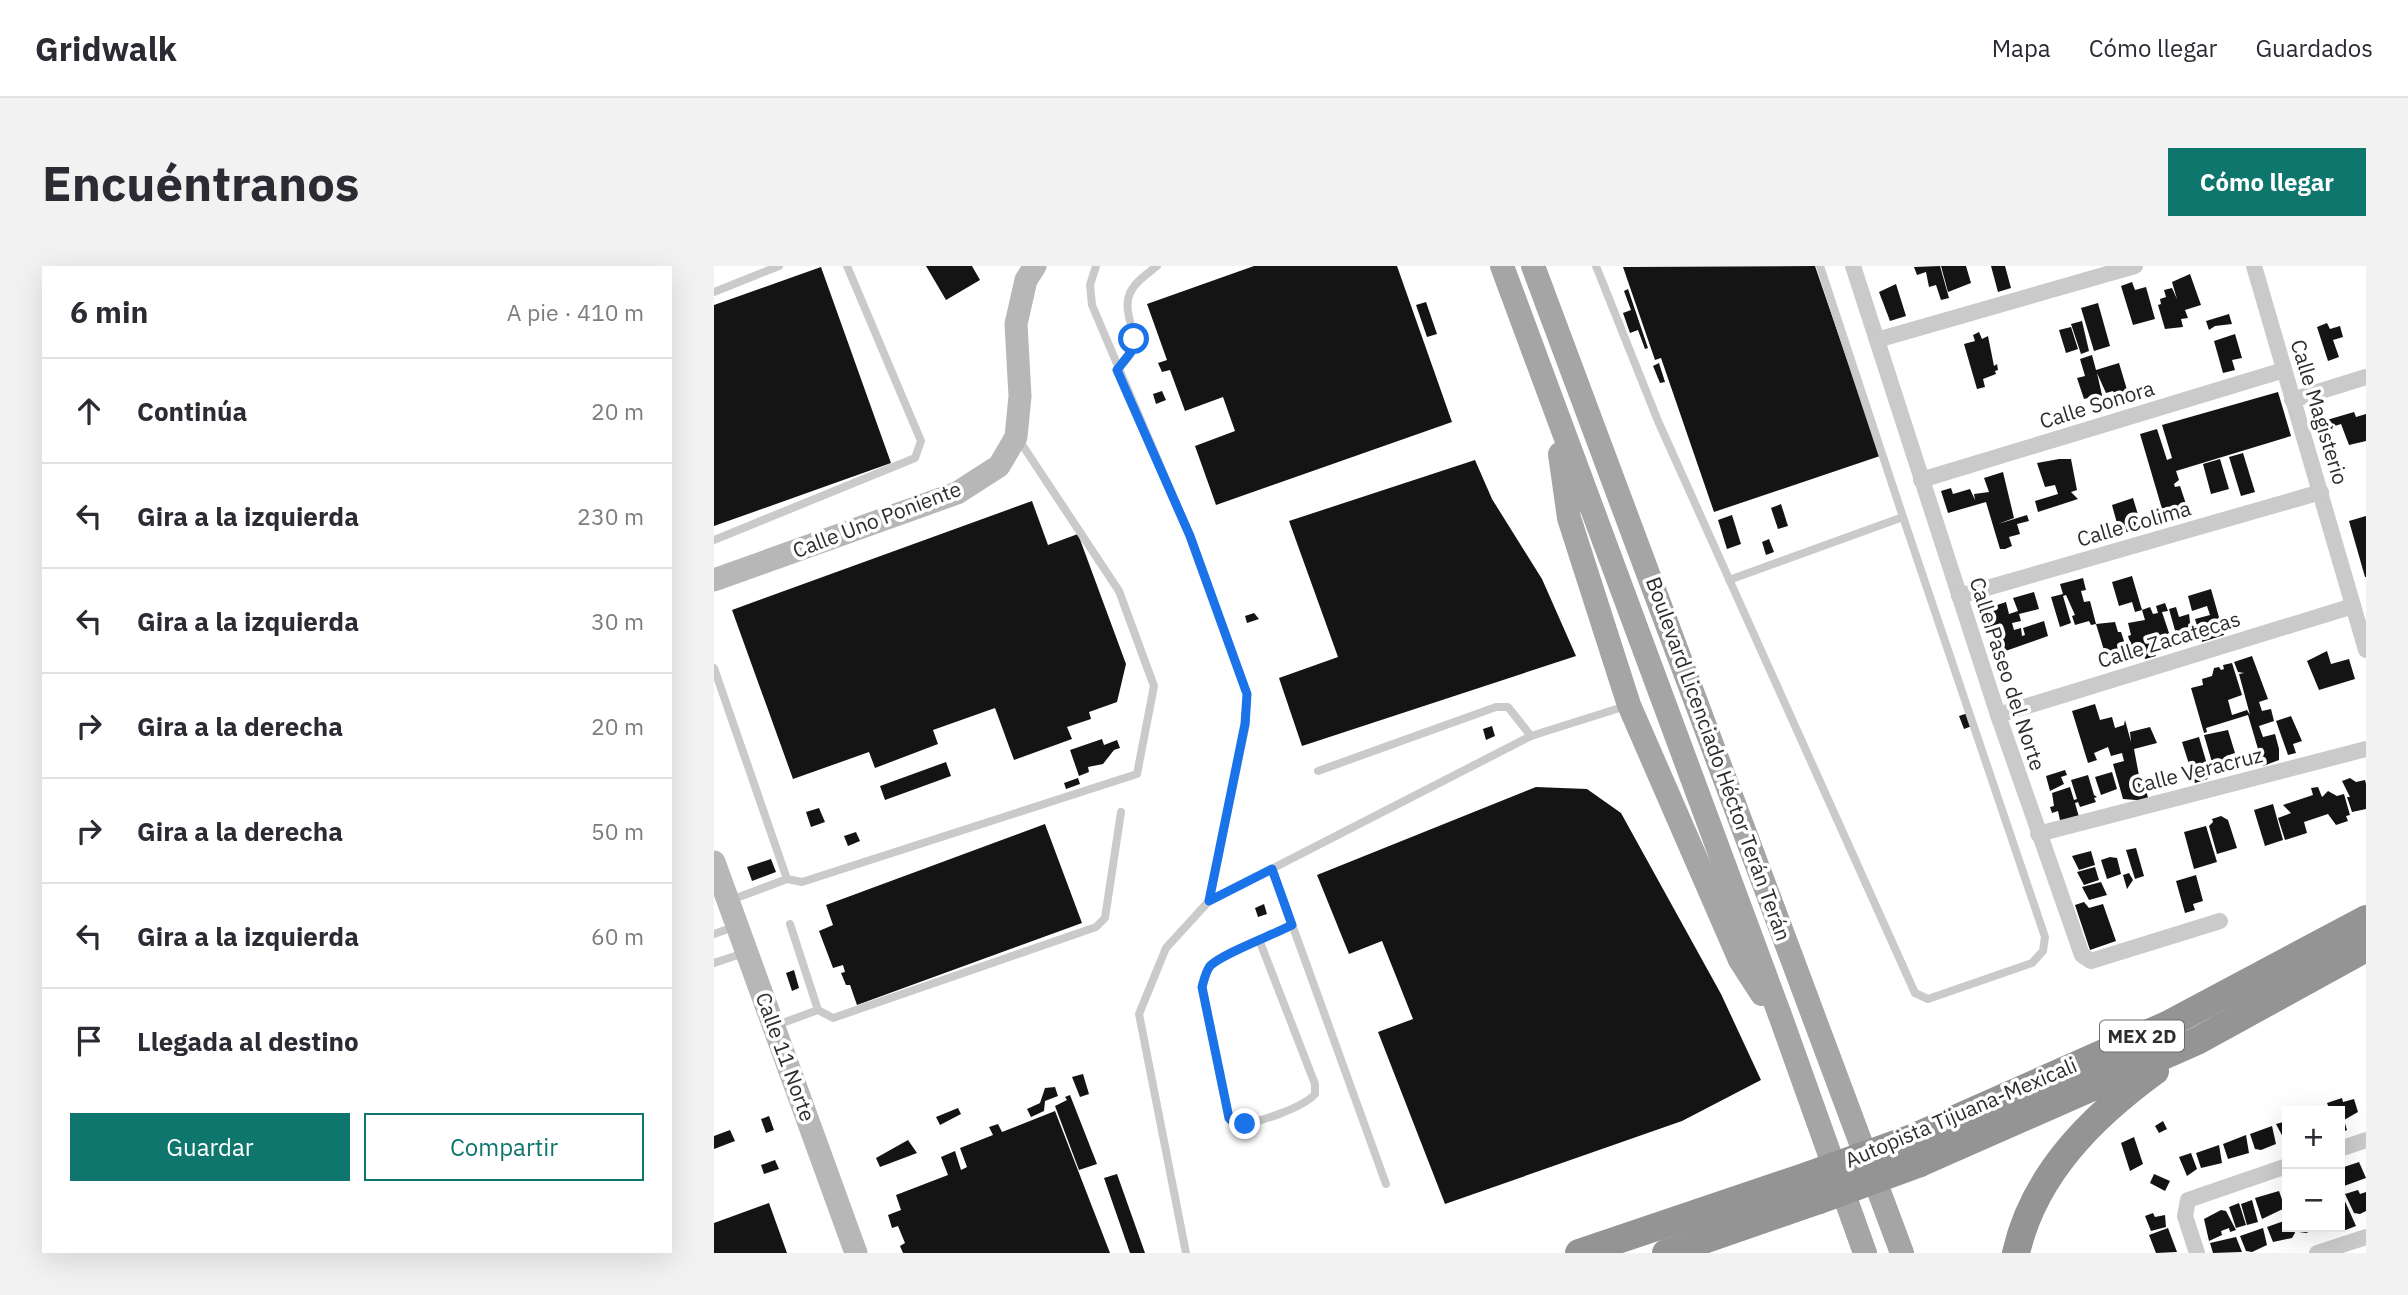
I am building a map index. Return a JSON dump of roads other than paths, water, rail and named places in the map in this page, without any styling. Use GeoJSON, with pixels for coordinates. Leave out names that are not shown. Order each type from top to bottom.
{"type":"FeatureCollection","features":[{"type":"Feature","properties":{"kind":"highway","name":"Autopista Tijuana-Mexicali"},"geometry":{"type":"LineString","coordinates":[[1915,1151],[2167,1025],[2366,919]]}},
{"type":"Feature","properties":{"kind":"highway","name":"Autopista Tijuana-Mexicali"},"geometry":{"type":"LineString","coordinates":[[1666,1253],[1815,1187],[2197,1041],[2366,948]]}},
{"type":"Feature","properties":{"kind":"highway"},"geometry":{"type":"LineString","coordinates":[[2016,1253],[2050,1170],[2087,1128],[2131,1088],[2197,1041]]}},
{"type":"Feature","properties":{"kind":"highway","name":"Autopista Tijuana-Mexicali"},"geometry":{"type":"LineString","coordinates":[[1579,1253],[1815,1187]]}},
{"type":"Feature","properties":{"kind":"main road","name":"Calle Uno Poniente"},"geometry":{"type":"LineString","coordinates":[[714,580],[957,493],[999,466],[1016,437],[1020,396],[1016,324],[1026,280],[1035,266]]}},
{"type":"Feature","properties":{"kind":"main road","name":"Boulevard Licenciado Héctor Terán Terán"},"geometry":{"type":"LineString","coordinates":[[1502,266],[1781,1018],[1865,1253]]}},
{"type":"Feature","properties":{"kind":"main road","name":"Boulevard Licenciado Héctor Terán Terán"},"geometry":{"type":"LineString","coordinates":[[1533,266],[1902,1253]]}},
{"type":"Feature","properties":{"kind":"main road"},"geometry":{"type":"LineString","coordinates":[[1553,405],[1569,518],[1629,705],[1740,960],[1781,1018]]}},
{"type":"Feature","properties":{"kind":"main road","name":"Calle 11 Norte"},"geometry":{"type":"LineString","coordinates":[[714,862],[856,1253]]}},
{"type":"Feature","properties":{"kind":"street","name":"Calle Paseo del Norte"},"geometry":{"type":"LineString","coordinates":[[1853,266],[1998,715],[2082,955],[2091,961],[2220,921]]}},
{"type":"Feature","properties":{"kind":"street"},"geometry":{"type":"LineString","coordinates":[[1877,340],[2135,266]]}},
{"type":"Feature","properties":{"kind":"street","name":"Calle Magisterio"},"geometry":{"type":"LineString","coordinates":[[2254,266],[2366,650]]}},
{"type":"Feature","properties":{"kind":"street","name":"Calle Sonora"},"geometry":{"type":"LineString","coordinates":[[1921,480],[2284,370]]}},
{"type":"Feature","properties":{"kind":"street"},"geometry":{"type":"LineString","coordinates":[[2292,400],[2366,377]]}},
{"type":"Feature","properties":{"kind":"street","name":"Calle Colima"},"geometry":{"type":"LineString","coordinates":[[1959,596],[2321,492]]}},
{"type":"Feature","properties":{"kind":"street","name":"Calle Zacatecas"},"geometry":{"type":"LineString","coordinates":[[1998,715],[2353,606]]}},
{"type":"Feature","properties":{"kind":"street","name":"Calle Veracruz"},"geometry":{"type":"LineString","coordinates":[[2038,834],[2366,749]]}},
{"type":"Feature","properties":{"kind":"street"},"geometry":{"type":"LineString","coordinates":[[2345,1147],[2366,1140]]}},
{"type":"Feature","properties":{"kind":"street"},"geometry":{"type":"LineString","coordinates":[[2197,1253],[2185,1216],[2188,1200],[2282,1168]]}},
{"type":"Feature","properties":{"kind":"street"},"geometry":{"type":"LineString","coordinates":[[2317,1253],[2366,1237]]}},
{"type":"Feature","properties":{"kind":"lane"},"geometry":{"type":"LineString","coordinates":[[714,292],[779,266]]}},
{"type":"Feature","properties":{"kind":"lane"},"geometry":{"type":"LineString","coordinates":[[714,540],[915,458],[920,441],[847,266]]}},
{"type":"Feature","properties":{"kind":"lane"},"geometry":{"type":"LineString","coordinates":[[1096,266],[1090,285],[1091,306],[1190,536],[1247,694],[1245,724],[1209,901]]}},
{"type":"Feature","properties":{"kind":"lane"},"geometry":{"type":"LineString","coordinates":[[1117,370],[1131,352],[1134,339],[1128,310],[1129,295],[1139,281],[1157,266]]}},
{"type":"Feature","properties":{"kind":"lane"},"geometry":{"type":"LineString","coordinates":[[1597,266],[1658,421],[1915,993],[1928,999],[2032,963],[2043,951],[2045,937],[1820,266]]}},
{"type":"Feature","properties":{"kind":"lane"},"geometry":{"type":"LineString","coordinates":[[728,901],[787,879],[802,882],[1137,774],[1154,687],[1119,591],[1016,437]]}},
{"type":"Feature","properties":{"kind":"lane"},"geometry":{"type":"LineString","coordinates":[[1729,580],[1903,517]]}},
{"type":"Feature","properties":{"kind":"lane"},"geometry":{"type":"LineString","coordinates":[[714,668],[787,879]]}},
{"type":"Feature","properties":{"kind":"lane"},"geometry":{"type":"LineString","coordinates":[[1186,1253],[1139,1014],[1167,948],[1209,901],[1531,736],[1629,705]]}},
{"type":"Feature","properties":{"kind":"lane"},"geometry":{"type":"LineString","coordinates":[[1318,772],[1496,706],[1508,707],[1531,736]]}},
{"type":"Feature","properties":{"kind":"lane"},"geometry":{"type":"LineString","coordinates":[[790,924],[818,1010],[833,1018],[1096,927],[1105,919],[1121,812]]}},
{"type":"Feature","properties":{"kind":"lane"},"geometry":{"type":"LineString","coordinates":[[1272,869],[1387,1184]]}},
{"type":"Feature","properties":{"kind":"lane"},"geometry":{"type":"LineString","coordinates":[[1260,942],[1315,1084],[1315,1094],[1310,1100],[1277,1114],[1236,1125],[1229,1118],[1202,987],[1208,967],[1221,957],[1260,942],[1292,925]]}},
{"type":"Feature","properties":{"kind":"lane"},"geometry":{"type":"LineString","coordinates":[[714,934],[738,926]]}},
{"type":"Feature","properties":{"kind":"lane"},"geometry":{"type":"LineString","coordinates":[[714,963],[747,952]]}},
{"type":"Feature","properties":{"kind":"lane"},"geometry":{"type":"LineString","coordinates":[[774,1026],[818,1010]]}}]}
